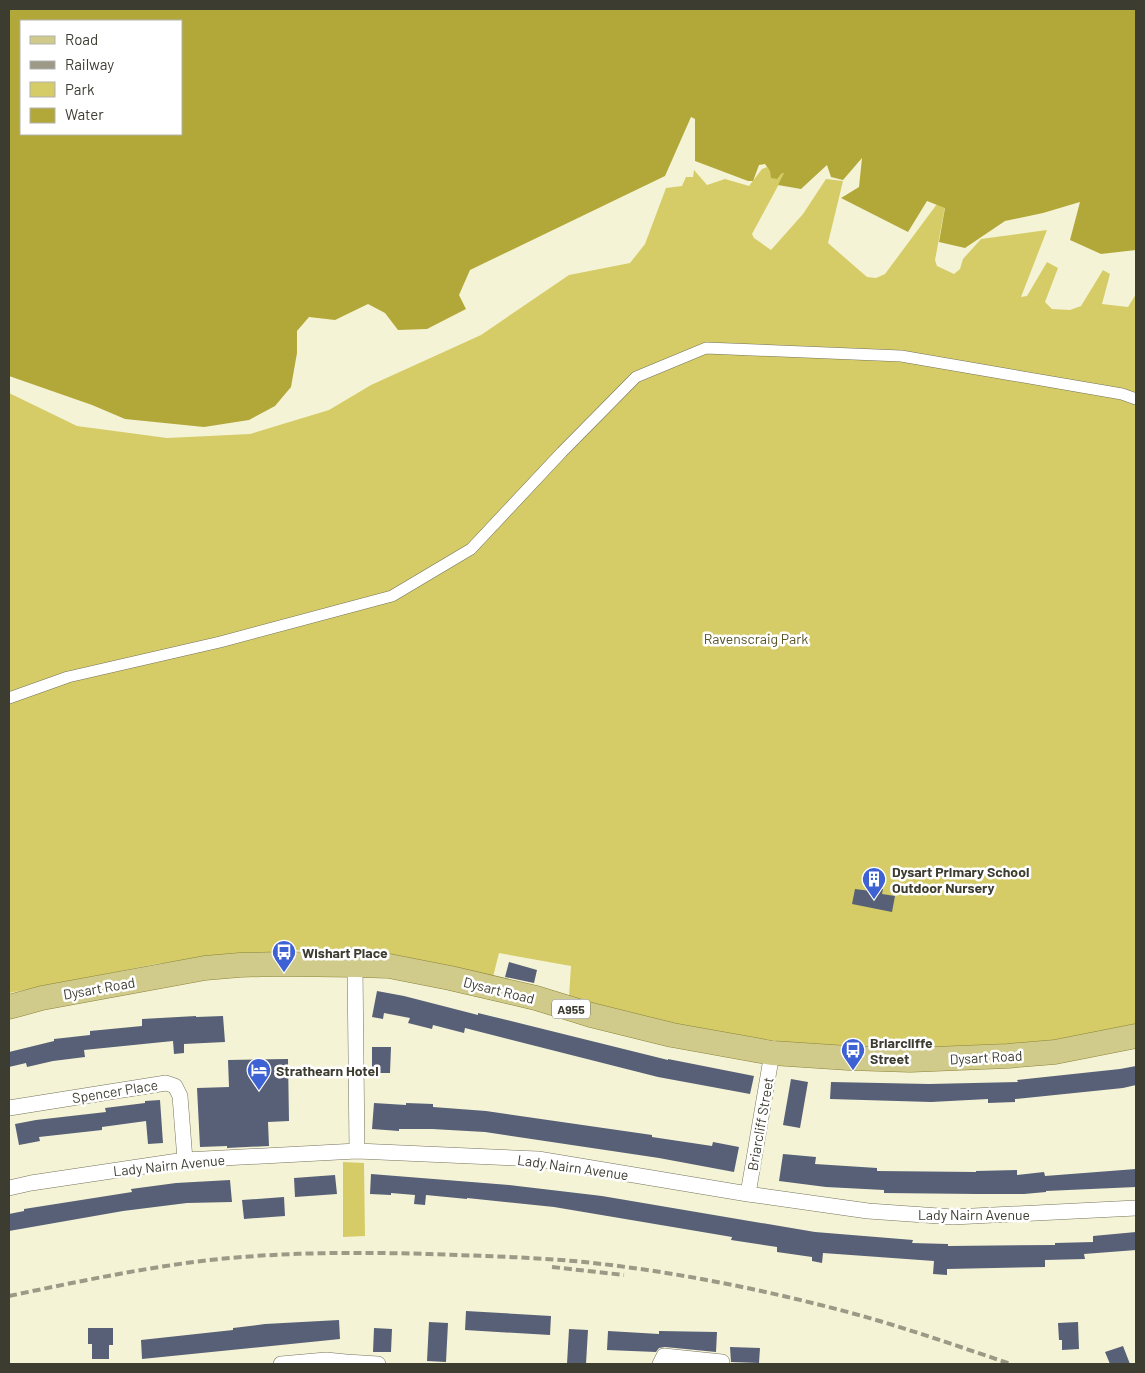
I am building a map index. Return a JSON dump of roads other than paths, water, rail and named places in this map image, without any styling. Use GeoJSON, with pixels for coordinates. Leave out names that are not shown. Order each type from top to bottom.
{"type":"FeatureCollection","features":[{"type":"Feature","properties":{"kind":"main road","name":"Dysart Road"},"geometry":{"type":"LineString","coordinates":[[9,1007],[42,998],[206,968],[280,964],[355,965],[389,966],[450,978],[536,998],[591,1015],[672,1035],[772,1053],[910,1060],[991,1057],[1055,1052],[1136,1036]]}},
{"type":"Feature","properties":{"kind":"street"},"geometry":{"type":"LineString","coordinates":[[9,698],[68,677],[220,642],[392,596],[471,549],[636,377],[706,348],[901,356],[1122,394],[1136,399]]}},
{"type":"Feature","properties":{"kind":"street"},"geometry":{"type":"LineString","coordinates":[[355,965],[356,1151]]}},
{"type":"Feature","properties":{"kind":"street","name":"Briarcliff Street"},"geometry":{"type":"LineString","coordinates":[[748,1194],[772,1053]]}},
{"type":"Feature","properties":{"kind":"street","name":"Spencer Place"},"geometry":{"type":"LineString","coordinates":[[9,1108],[166,1083],[175,1086],[180,1096],[185,1160]]}},
{"type":"Feature","properties":{"kind":"street","name":"Lady Nairn Avenue"},"geometry":{"type":"LineString","coordinates":[[9,1188],[185,1160],[356,1151],[538,1159],[748,1194],[868,1211],[953,1217],[1136,1208]]}},
{"type":"Feature","properties":{"kind":"street"},"geometry":{"type":"LineString","coordinates":[[660,1364],[664,1356],[722,1362],[722,1364]]}},
{"type":"Feature","properties":{"kind":"street"},"geometry":{"type":"LineString","coordinates":[[281,1364],[326,1360],[378,1364]]}},
{"type":"Feature","properties":{"kind":"water"},"geometry":{"type":"Polygon","coordinates":[[[9,9],[1136,9],[1136,250],[1101,254],[1070,240],[1080,202],[1043,213],[1005,221],[965,248],[939,242],[945,208],[927,201],[908,232],[841,198],[859,187],[862,158],[843,180],[831,177],[827,165],[801,189],[778,185],[784,173],[777,179],[771,178],[770,171],[765,164],[759,165],[753,181],[748,181],[695,161],[695,119],[691,117],[665,176],[470,270],[459,295],[466,309],[427,329],[398,330],[385,313],[368,304],[335,320],[309,317],[297,331],[297,353],[291,387],[275,406],[249,420],[204,427],[125,419],[92,405],[9,376],[9,9]]]}},
{"type":"Feature","properties":{"kind":"railway"},"geometry":{"type":"LineString","coordinates":[[9,1296],[159,1267],[265,1255],[375,1253],[546,1259],[648,1270],[777,1294],[883,1322],[1011,1364]]}},
{"type":"Feature","properties":{"kind":"railway"},"geometry":{"type":"LineString","coordinates":[[552,1267],[624,1275]]}},
{"type":"Feature","properties":{"kind":"place","name":"Dysart Primary School Outdoor Nursery"},"geometry":{"type":"Point","coordinates":[874,900]}},
{"type":"Feature","properties":{"kind":"place","name":"Wishart Place"},"geometry":{"type":"Point","coordinates":[284,973]}},
{"type":"Feature","properties":{"kind":"place","name":"Briarcliffe Street"},"geometry":{"type":"Point","coordinates":[853,1071]}},
{"type":"Feature","properties":{"kind":"place","name":"Strathearn Hotel"},"geometry":{"type":"Point","coordinates":[259,1091]}},
{"type":"Feature","properties":{"kind":"park label","name":"Ravenscraig Park"},"geometry":{"type":"Point","coordinates":[756,638]}}]}
